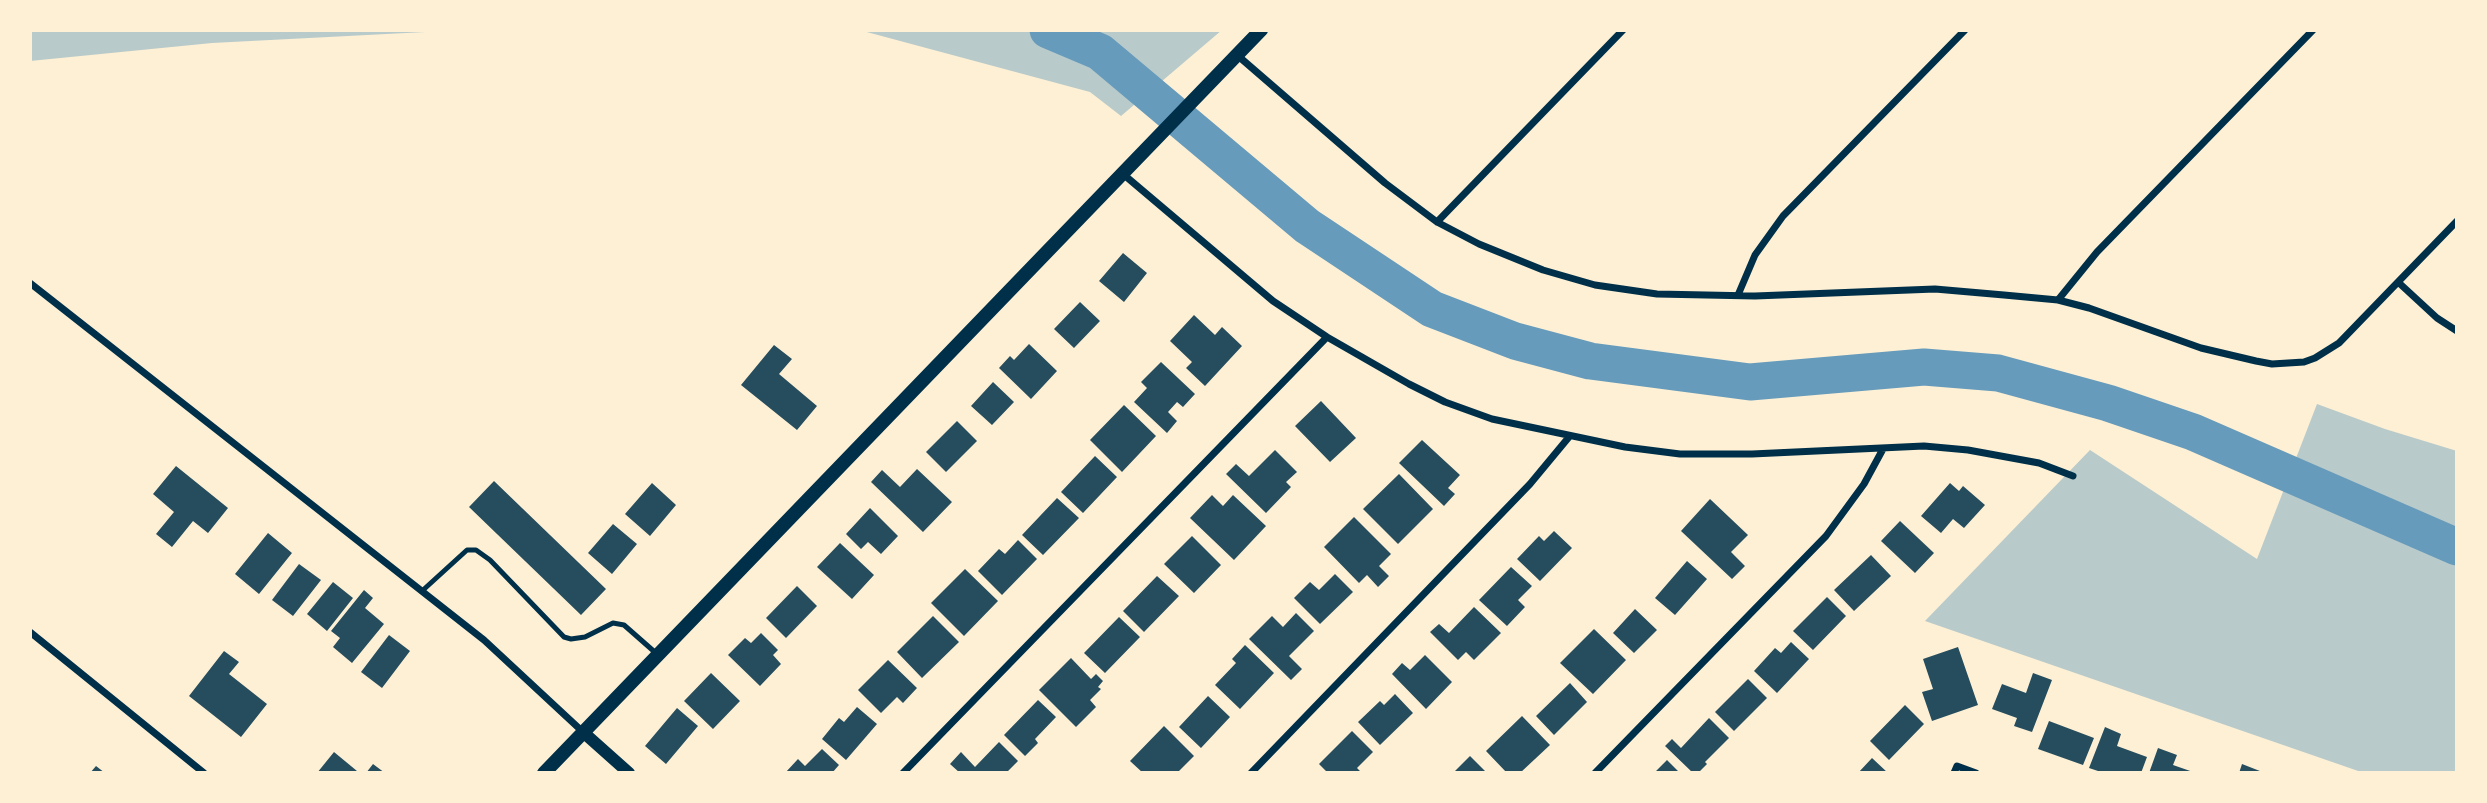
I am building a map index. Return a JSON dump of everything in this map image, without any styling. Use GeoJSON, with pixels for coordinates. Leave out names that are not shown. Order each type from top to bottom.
{"type":"FeatureCollection","features":[{"type":"Feature","properties":{"kind":"main road"},"geometry":{"type":"LineString","coordinates":[[544,773],[1261,30]]}},
{"type":"Feature","properties":{"kind":"street"},"geometry":{"type":"LineString","coordinates":[[1437,222],[1623,30]]}},
{"type":"Feature","properties":{"kind":"street"},"geometry":{"type":"LineString","coordinates":[[1738,295],[1755,255],[1783,216],[1965,30]]}},
{"type":"Feature","properties":{"kind":"street"},"geometry":{"type":"LineString","coordinates":[[2058,300],[2097,252],[2313,30]]}},
{"type":"Feature","properties":{"kind":"street"},"geometry":{"type":"LineString","coordinates":[[1237,55],[1385,183],[1437,222],[1479,244],[1543,270],[1595,285],[1657,295],[1935,289],[2058,300],[2089,308],[2201,348],[2272,364],[2304,362],[2339,343],[2457,221]]}},
{"type":"Feature","properties":{"kind":"street"},"geometry":{"type":"LineString","coordinates":[[1122,173],[1273,302],[1409,384],[1445,402],[1492,419],[1569,437],[1680,454],[1752,454],[1924,446],[1968,450],[2039,463],[2073,476]]}},
{"type":"Feature","properties":{"kind":"street"},"geometry":{"type":"LineString","coordinates":[[2398,282],[2437,318],[2457,331]]}},
{"type":"Feature","properties":{"kind":"street"},"geometry":{"type":"LineString","coordinates":[[30,283],[484,640],[629,773]]}},
{"type":"Feature","properties":{"kind":"street"},"geometry":{"type":"LineString","coordinates":[[903,773],[1327,337]]}},
{"type":"Feature","properties":{"kind":"street"},"geometry":{"type":"LineString","coordinates":[[1251,773],[1530,484],[1569,437]]}},
{"type":"Feature","properties":{"kind":"street"},"geometry":{"type":"LineString","coordinates":[[1595,773],[1826,536],[1864,484],[1883,449]]}},
{"type":"Feature","properties":{"kind":"street"},"geometry":{"type":"LineString","coordinates":[[30,632],[204,773]]}},
{"type":"Feature","properties":{"kind":"street"},"geometry":{"type":"LineString","coordinates":[[1955,770],[1976,773]]}},
{"type":"Feature","properties":{"kind":"lane"},"geometry":{"type":"LineString","coordinates":[[422,591],[467,550],[476,550],[490,560],[564,637],[585,637],[612,624],[624,625],[658,654]]}},
{"type":"Feature","properties":{"kind":"shaded area"},"geometry":{"type":"Polygon","coordinates":[[[30,30],[464,30],[212,43],[30,61],[30,30]]]}},
{"type":"Feature","properties":{"kind":"shaded area"},"geometry":{"type":"Polygon","coordinates":[[[789,30],[1222,30],[1121,116],[1090,92],[863,31],[789,30]]]}},
{"type":"Feature","properties":{"kind":"shaded area"},"geometry":{"type":"Polygon","coordinates":[[[2317,404],[2457,451],[2457,773],[2364,773],[1925,621],[2090,450],[2257,559],[2317,404]]]}},
{"type":"Feature","properties":{"kind":"building"},"geometry":{"type":"Polygon","coordinates":[[[1123,253],[1147,273],[1124,302],[1099,281],[1123,253]]]}},
{"type":"Feature","properties":{"kind":"building"},"geometry":{"type":"Polygon","coordinates":[[[1080,302],[1100,321],[1074,348],[1054,329],[1080,302]]]}},
{"type":"Feature","properties":{"kind":"building"},"geometry":{"type":"Polygon","coordinates":[[[1194,315],[1215,335],[1222,327],[1242,346],[1205,386],[1186,368],[1192,362],[1170,341],[1194,315]]]}},
{"type":"Feature","properties":{"kind":"building"},"geometry":{"type":"Polygon","coordinates":[[[1029,344],[1057,371],[1031,399],[999,368],[1010,356],[1014,360],[1029,344]]]}},
{"type":"Feature","properties":{"kind":"building"},"geometry":{"type":"Polygon","coordinates":[[[774,345],[792,359],[779,374],[817,406],[797,430],[741,385],[774,345]]]}},
{"type":"Feature","properties":{"kind":"building"},"geometry":{"type":"Polygon","coordinates":[[[1161,362],[1195,394],[1183,407],[1177,402],[1168,412],[1177,421],[1167,433],[1134,402],[1147,388],[1141,382],[1161,362]]]}},
{"type":"Feature","properties":{"kind":"building"},"geometry":{"type":"Polygon","coordinates":[[[993,382],[1014,402],[992,425],[971,406],[993,382]]]}},
{"type":"Feature","properties":{"kind":"building"},"geometry":{"type":"Polygon","coordinates":[[[1321,401],[1356,438],[1330,462],[1295,426],[1321,401]]]}},
{"type":"Feature","properties":{"kind":"building"},"geometry":{"type":"Polygon","coordinates":[[[1124,405],[1156,436],[1122,472],[1090,440],[1124,405]]]}},
{"type":"Feature","properties":{"kind":"building"},"geometry":{"type":"Polygon","coordinates":[[[957,421],[977,441],[946,472],[926,452],[957,421]]]}},
{"type":"Feature","properties":{"kind":"building"},"geometry":{"type":"Polygon","coordinates":[[[1422,440],[1460,475],[1448,488],[1455,494],[1444,506],[1399,463],[1422,440]]]}},
{"type":"Feature","properties":{"kind":"building"},"geometry":{"type":"Polygon","coordinates":[[[1275,450],[1297,472],[1286,482],[1291,487],[1266,513],[1226,474],[1236,464],[1249,476],[1275,450]]]}},
{"type":"Feature","properties":{"kind":"building"},"geometry":{"type":"Polygon","coordinates":[[[1095,456],[1117,477],[1083,513],[1061,492],[1095,456]]]}},
{"type":"Feature","properties":{"kind":"building"},"geometry":{"type":"Polygon","coordinates":[[[176,466],[228,508],[208,533],[193,521],[172,547],[156,534],[174,512],[153,494],[176,466]]]}},
{"type":"Feature","properties":{"kind":"building"},"geometry":{"type":"Polygon","coordinates":[[[917,469],[952,502],[923,532],[871,482],[882,470],[900,487],[917,469]]]}},
{"type":"Feature","properties":{"kind":"building"},"geometry":{"type":"Polygon","coordinates":[[[1399,474],[1433,509],[1398,544],[1363,509],[1399,474]]]}},
{"type":"Feature","properties":{"kind":"building"},"geometry":{"type":"Polygon","coordinates":[[[494,481],[606,589],[581,615],[469,507],[494,481]]]}},
{"type":"Feature","properties":{"kind":"building"},"geometry":{"type":"Polygon","coordinates":[[[652,483],[676,505],[650,536],[625,514],[652,483]]]}},
{"type":"Feature","properties":{"kind":"building"},"geometry":{"type":"Polygon","coordinates":[[[1950,483],[1959,491],[1963,486],[1985,505],[1964,528],[1953,519],[1941,533],[1921,516],[1950,483]]]}},
{"type":"Feature","properties":{"kind":"building"},"geometry":{"type":"Polygon","coordinates":[[[1212,495],[1223,506],[1233,495],[1266,526],[1234,560],[1190,518],[1212,495]]]}},
{"type":"Feature","properties":{"kind":"building"},"geometry":{"type":"Polygon","coordinates":[[[1057,498],[1079,518],[1043,555],[1022,535],[1057,498]]]}},
{"type":"Feature","properties":{"kind":"building"},"geometry":{"type":"Polygon","coordinates":[[[1710,499],[1748,535],[1731,552],[1745,566],[1732,579],[1681,531],[1710,499]]]}},
{"type":"Feature","properties":{"kind":"building"},"geometry":{"type":"Polygon","coordinates":[[[870,508],[898,536],[881,554],[868,542],[861,549],[846,534],[870,508]]]}},
{"type":"Feature","properties":{"kind":"building"},"geometry":{"type":"Polygon","coordinates":[[[1354,517],[1391,554],[1379,566],[1389,576],[1378,587],[1367,575],[1359,583],[1324,547],[1354,517]]]}},
{"type":"Feature","properties":{"kind":"building"},"geometry":{"type":"Polygon","coordinates":[[[1900,521],[1934,553],[1915,573],[1881,541],[1900,521]]]}},
{"type":"Feature","properties":{"kind":"building"},"geometry":{"type":"Polygon","coordinates":[[[613,524],[637,544],[612,574],[588,553],[613,524]]]}},
{"type":"Feature","properties":{"kind":"building"},"geometry":{"type":"Polygon","coordinates":[[[1554,531],[1572,548],[1540,581],[1517,559],[1539,536],[1544,541],[1554,531]]]}},
{"type":"Feature","properties":{"kind":"building"},"geometry":{"type":"Polygon","coordinates":[[[268,533],[292,553],[259,594],[235,574],[268,533]]]}},
{"type":"Feature","properties":{"kind":"building"},"geometry":{"type":"Polygon","coordinates":[[[1192,536],[1221,565],[1194,593],[1164,564],[1192,536]]]}},
{"type":"Feature","properties":{"kind":"building"},"geometry":{"type":"Polygon","coordinates":[[[1018,540],[1037,559],[1002,595],[978,571],[999,549],[1005,554],[1018,540]]]}},
{"type":"Feature","properties":{"kind":"building"},"geometry":{"type":"Polygon","coordinates":[[[840,543],[874,575],[852,599],[817,567],[840,543]]]}},
{"type":"Feature","properties":{"kind":"building"},"geometry":{"type":"Polygon","coordinates":[[[1871,555],[1891,576],[1854,611],[1834,590],[1871,555]]]}},
{"type":"Feature","properties":{"kind":"building"},"geometry":{"type":"Polygon","coordinates":[[[1687,561],[1707,579],[1675,615],[1655,598],[1687,561]]]}},
{"type":"Feature","properties":{"kind":"building"},"geometry":{"type":"Polygon","coordinates":[[[299,564],[321,580],[293,616],[272,600],[299,564]]]}},
{"type":"Feature","properties":{"kind":"building"},"geometry":{"type":"Polygon","coordinates":[[[1511,567],[1532,586],[1518,600],[1525,607],[1507,626],[1479,600],[1511,567]]]}},
{"type":"Feature","properties":{"kind":"building"},"geometry":{"type":"Polygon","coordinates":[[[965,569],[998,601],[964,636],[931,603],[965,569]]]}},
{"type":"Feature","properties":{"kind":"building"},"geometry":{"type":"Polygon","coordinates":[[[1335,574],[1353,592],[1320,624],[1294,598],[1310,582],[1319,590],[1335,574]]]}},
{"type":"Feature","properties":{"kind":"building"},"geometry":{"type":"Polygon","coordinates":[[[1157,576],[1179,596],[1144,632],[1123,611],[1157,576]]]}},
{"type":"Feature","properties":{"kind":"building"},"geometry":{"type":"Polygon","coordinates":[[[333,582],[353,598],[327,631],[307,614],[333,582]]]}},
{"type":"Feature","properties":{"kind":"building"},"geometry":{"type":"Polygon","coordinates":[[[797,586],[817,606],[786,638],[766,618],[797,586]]]}},
{"type":"Feature","properties":{"kind":"building"},"geometry":{"type":"Polygon","coordinates":[[[364,590],[373,598],[365,608],[384,624],[352,663],[333,647],[340,638],[331,631],[364,590]]]}},
{"type":"Feature","properties":{"kind":"building"},"geometry":{"type":"Polygon","coordinates":[[[1827,597],[1846,616],[1813,650],[1793,631],[1827,597]]]}},
{"type":"Feature","properties":{"kind":"building"},"geometry":{"type":"Polygon","coordinates":[[[1474,607],[1501,633],[1474,660],[1466,652],[1458,660],[1430,632],[1439,624],[1449,633],[1474,607]]]}},
{"type":"Feature","properties":{"kind":"building"},"geometry":{"type":"Polygon","coordinates":[[[1635,609],[1657,630],[1634,653],[1613,633],[1635,609]]]}},
{"type":"Feature","properties":{"kind":"building"},"geometry":{"type":"Polygon","coordinates":[[[1296,613],[1314,631],[1289,656],[1302,669],[1291,680],[1249,639],[1272,616],[1283,627],[1296,613]]]}},
{"type":"Feature","properties":{"kind":"building"},"geometry":{"type":"Polygon","coordinates":[[[933,616],[959,642],[922,678],[897,652],[933,616]]]}},
{"type":"Feature","properties":{"kind":"building"},"geometry":{"type":"Polygon","coordinates":[[[1119,617],[1140,637],[1105,673],[1084,653],[1119,617]]]}},
{"type":"Feature","properties":{"kind":"building"},"geometry":{"type":"Polygon","coordinates":[[[1594,629],[1626,660],[1593,694],[1560,663],[1594,629]]]}},
{"type":"Feature","properties":{"kind":"building"},"geometry":{"type":"Polygon","coordinates":[[[761,633],[778,650],[773,655],[781,664],[760,686],[728,655],[745,638],[751,643],[761,633]]]}},
{"type":"Feature","properties":{"kind":"building"},"geometry":{"type":"Polygon","coordinates":[[[389,635],[410,651],[382,688],[361,672],[389,635]]]}},
{"type":"Feature","properties":{"kind":"building"},"geometry":{"type":"Polygon","coordinates":[[[1791,642],[1809,659],[1777,693],[1754,671],[1775,648],[1781,653],[1791,642]]]}},
{"type":"Feature","properties":{"kind":"building"},"geometry":{"type":"Polygon","coordinates":[[[1245,645],[1274,673],[1240,709],[1215,685],[1236,663],[1232,659],[1245,645]]]}},
{"type":"Feature","properties":{"kind":"building"},"geometry":{"type":"Polygon","coordinates":[[[1958,647],[1978,705],[1932,721],[1922,692],[1933,689],[1923,659],[1958,647]]]}},
{"type":"Feature","properties":{"kind":"building"},"geometry":{"type":"Polygon","coordinates":[[[224,651],[239,662],[229,674],[267,704],[241,737],[189,696],[224,651]]]}},
{"type":"Feature","properties":{"kind":"building"},"geometry":{"type":"Polygon","coordinates":[[[1425,655],[1452,682],[1426,709],[1392,674],[1402,663],[1410,670],[1425,655]]]}},
{"type":"Feature","properties":{"kind":"building"},"geometry":{"type":"Polygon","coordinates":[[[1071,658],[1091,679],[1096,674],[1103,681],[1098,687],[1101,689],[1090,700],[1096,707],[1076,727],[1039,690],[1071,658]]]}},
{"type":"Feature","properties":{"kind":"building"},"geometry":{"type":"Polygon","coordinates":[[[888,660],[917,688],[903,703],[897,697],[881,713],[858,690],[888,660]]]}},
{"type":"Feature","properties":{"kind":"building"},"geometry":{"type":"Polygon","coordinates":[[[711,673],[740,701],[713,729],[684,701],[711,673]]]}},
{"type":"Feature","properties":{"kind":"building"},"geometry":{"type":"Polygon","coordinates":[[[2033,673],[2052,680],[2032,732],[2014,726],[2017,718],[1992,709],[2002,684],[2026,693],[2033,673]]]}},
{"type":"Feature","properties":{"kind":"building"},"geometry":{"type":"Polygon","coordinates":[[[1748,679],[1767,698],[1734,731],[1715,712],[1748,679]]]}},
{"type":"Feature","properties":{"kind":"building"},"geometry":{"type":"Polygon","coordinates":[[[1570,683],[1587,702],[1554,735],[1536,716],[1570,683]]]}},
{"type":"Feature","properties":{"kind":"building"},"geometry":{"type":"Polygon","coordinates":[[[1395,694],[1413,713],[1380,745],[1358,722],[1380,701],[1384,705],[1395,694]]]}},
{"type":"Feature","properties":{"kind":"building"},"geometry":{"type":"Polygon","coordinates":[[[1208,696],[1230,717],[1201,748],[1179,727],[1208,696]]]}},
{"type":"Feature","properties":{"kind":"building"},"geometry":{"type":"Polygon","coordinates":[[[1038,700],[1056,717],[1035,739],[1038,743],[1025,756],[1004,735],[1038,700]]]}},
{"type":"Feature","properties":{"kind":"building"},"geometry":{"type":"Polygon","coordinates":[[[1905,705],[1924,724],[1889,760],[1870,741],[1905,705]]]}},
{"type":"Feature","properties":{"kind":"building"},"geometry":{"type":"Polygon","coordinates":[[[857,707],[877,724],[846,760],[822,739],[839,718],[844,722],[857,707]]]}},
{"type":"Feature","properties":{"kind":"building"},"geometry":{"type":"Polygon","coordinates":[[[677,708],[698,726],[666,764],[645,746],[677,708]]]}},
{"type":"Feature","properties":{"kind":"building"},"geometry":{"type":"Polygon","coordinates":[[[1522,716],[1550,745],[1520,773],[1507,773],[1486,751],[1522,716]]]}},
{"type":"Feature","properties":{"kind":"building"},"geometry":{"type":"Polygon","coordinates":[[[1709,718],[1729,738],[1698,773],[1693,773],[1665,746],[1672,739],[1681,748],[1709,718]]]}},
{"type":"Feature","properties":{"kind":"building"},"geometry":{"type":"Polygon","coordinates":[[[2049,721],[2094,738],[2083,765],[2038,749],[2049,721]]]}},
{"type":"Feature","properties":{"kind":"building"},"geometry":{"type":"Polygon","coordinates":[[[1164,726],[1194,756],[1177,773],[1143,773],[1130,761],[1164,726]]]}},
{"type":"Feature","properties":{"kind":"building"},"geometry":{"type":"Polygon","coordinates":[[[2105,727],[2121,734],[2117,746],[2147,757],[2141,773],[2104,773],[2089,768],[2105,727]]]}},
{"type":"Feature","properties":{"kind":"building"},"geometry":{"type":"Polygon","coordinates":[[[1352,731],[1373,752],[1357,768],[1362,773],[1328,773],[1319,764],[1352,731]]]}},
{"type":"Feature","properties":{"kind":"building"},"geometry":{"type":"Polygon","coordinates":[[[999,742],[1018,761],[1006,773],[960,773],[950,764],[961,752],[975,767],[999,742]]]}},
{"type":"Feature","properties":{"kind":"building"},"geometry":{"type":"Polygon","coordinates":[[[2158,748],[2177,755],[2173,765],[2196,773],[2149,773],[2158,748]]]}},
{"type":"Feature","properties":{"kind":"building"},"geometry":{"type":"Polygon","coordinates":[[[822,749],[839,765],[832,773],[785,773],[798,759],[805,766],[822,749]]]}},
{"type":"Feature","properties":{"kind":"building"},"geometry":{"type":"Polygon","coordinates":[[[334,752],[357,771],[317,773],[334,752]]]}},
{"type":"Feature","properties":{"kind":"building"},"geometry":{"type":"Polygon","coordinates":[[[1470,756],[1487,773],[1453,773],[1470,756]]]}},
{"type":"Feature","properties":{"kind":"building"},"geometry":{"type":"Polygon","coordinates":[[[1872,758],[1888,773],[1858,773],[1872,758]]]}},
{"type":"Feature","properties":{"kind":"building"},"geometry":{"type":"Polygon","coordinates":[[[1667,760],[1680,773],[1654,773],[1667,760]]]}},
{"type":"Feature","properties":{"kind":"building"},"geometry":{"type":"Polygon","coordinates":[[[373,764],[385,773],[366,773],[373,764]]]}},
{"type":"Feature","properties":{"kind":"building"},"geometry":{"type":"Polygon","coordinates":[[[2242,764],[2265,773],[2239,773],[2242,764]]]}},
{"type":"Feature","properties":{"kind":"building"},"geometry":{"type":"Polygon","coordinates":[[[96,766],[105,773],[90,773],[96,766]]]}},
{"type":"Feature","properties":{"kind":"waterway"},"geometry":{"type":"LineString","coordinates":[[1048,30],[1100,52],[1307,226],[1432,309],[1515,341],[1590,361],[1750,382],[1924,367],[1998,373],[2108,403],[2193,432],[2457,547]]}}]}
